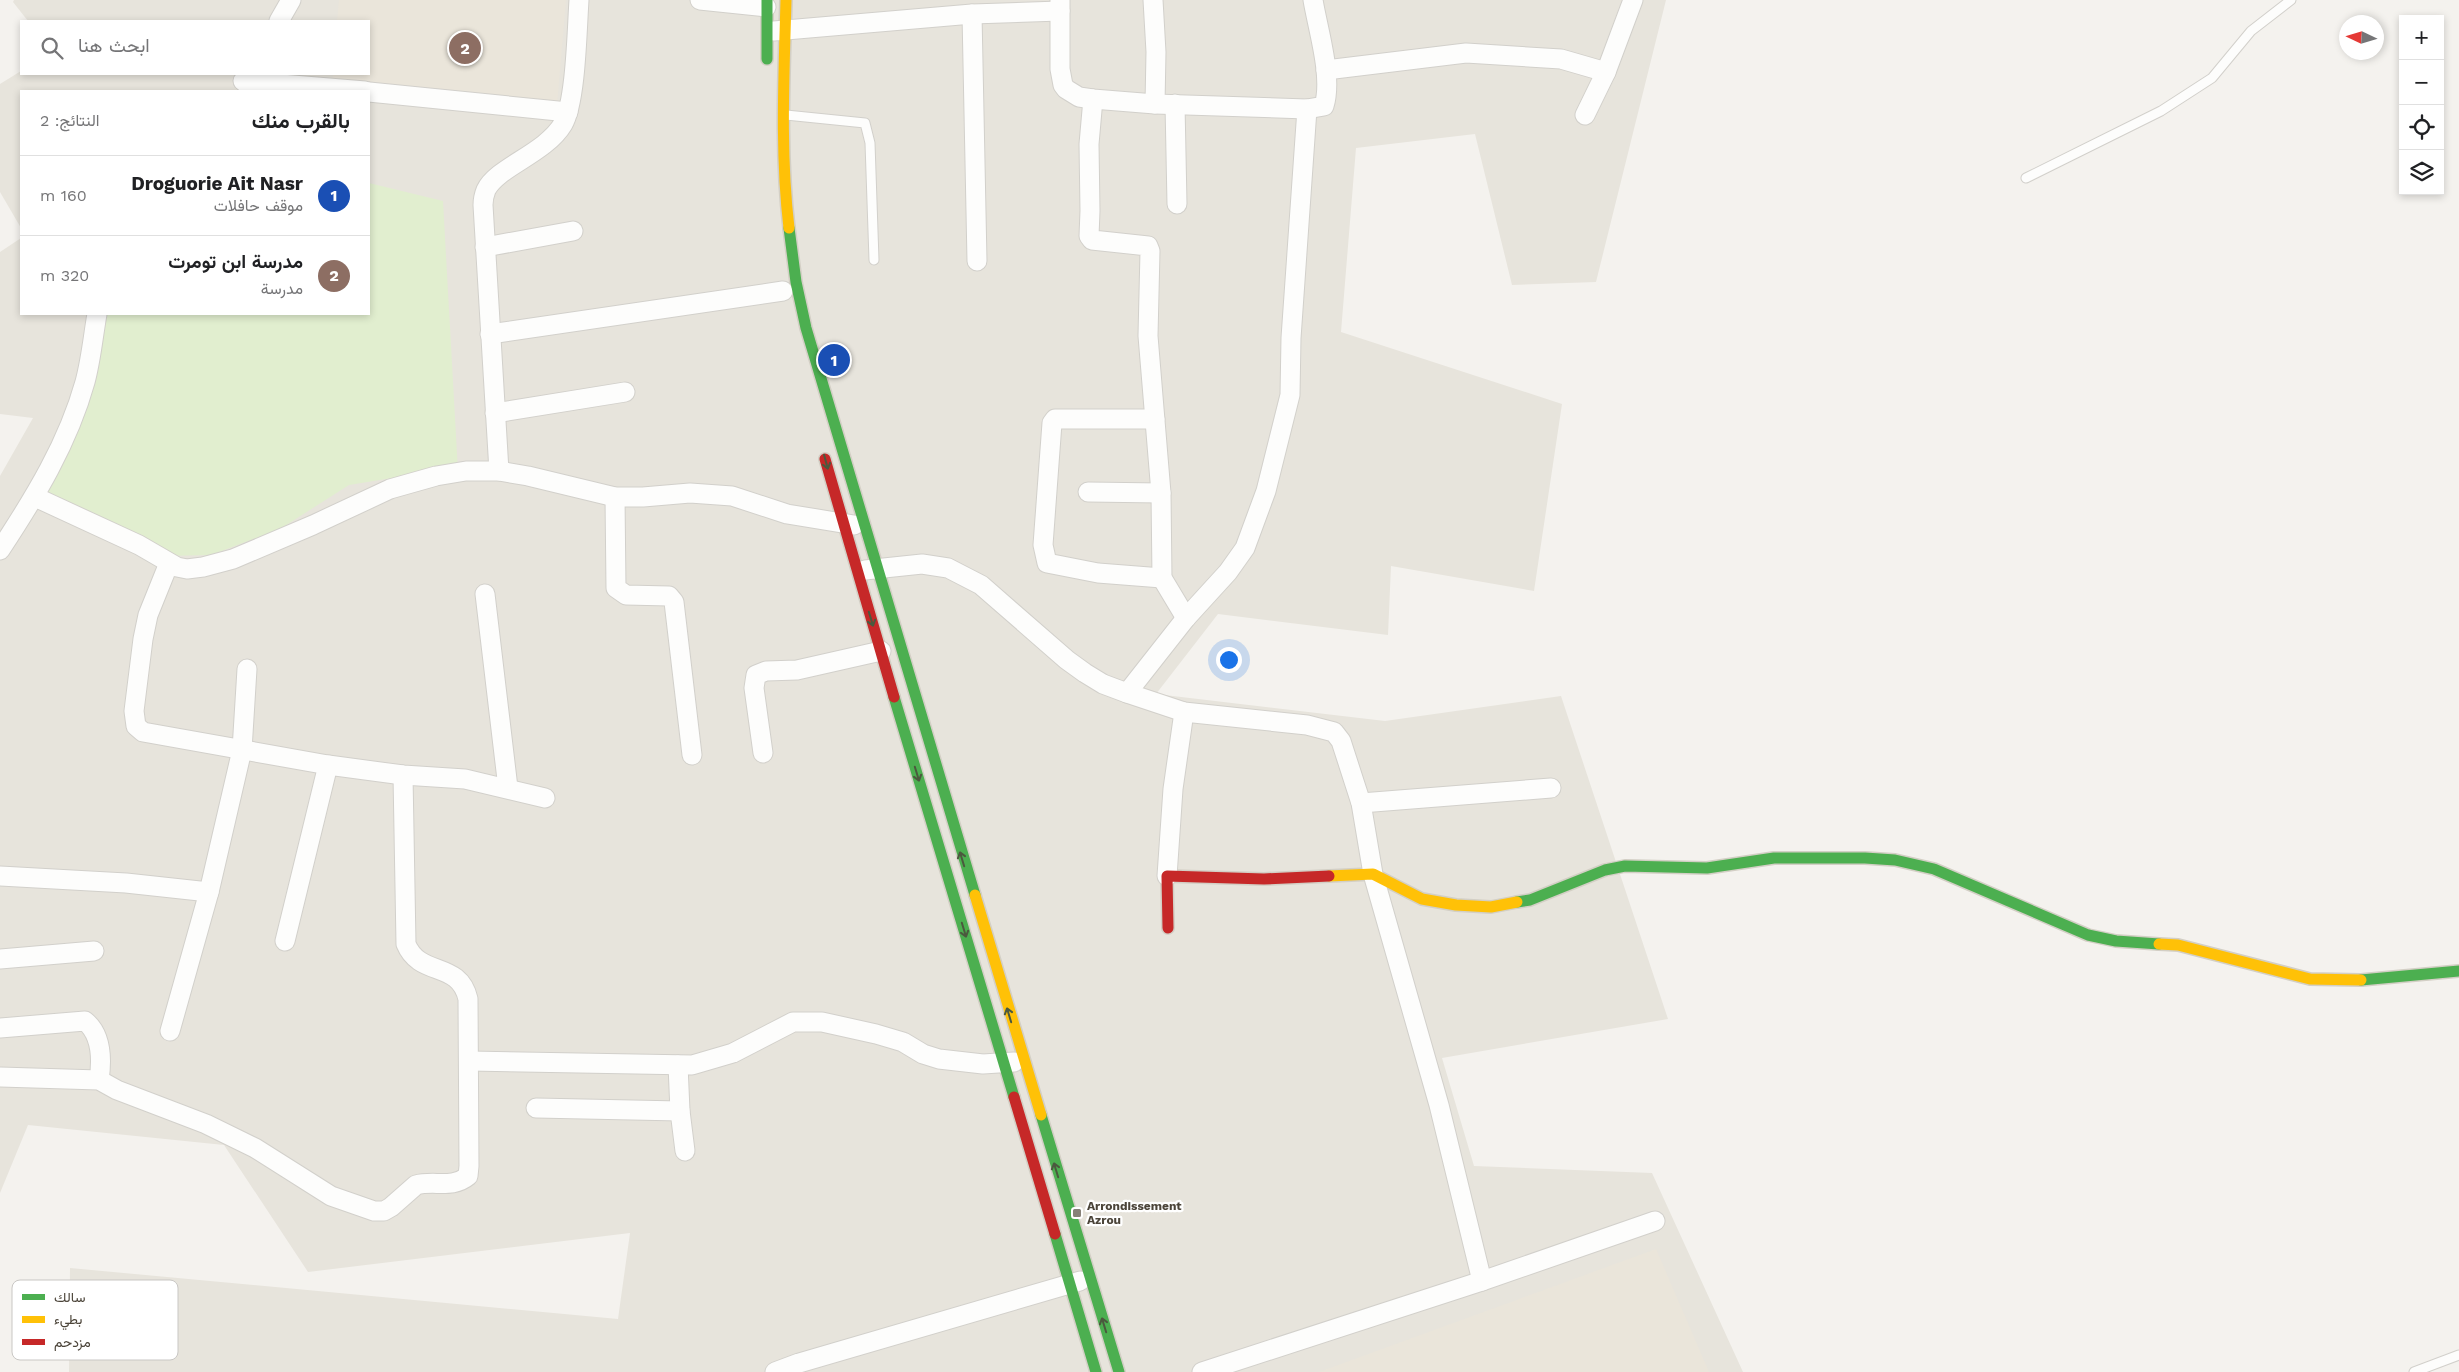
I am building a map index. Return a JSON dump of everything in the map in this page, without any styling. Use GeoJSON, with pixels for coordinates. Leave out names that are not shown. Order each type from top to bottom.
{"type":"FeatureCollection","features":[{"type":"Feature","properties":{"kind":"main road"},"geometry":{"type":"LineString","coordinates":[[767,67],[786,0]]}},
{"type":"Feature","properties":{"kind":"main road"},"geometry":{"type":"LineString","coordinates":[[767,4],[776,31],[783,115],[786,199],[796,282],[806,328],[1023,1061],[1119,1372]]}},
{"type":"Feature","properties":{"kind":"main road"},"geometry":{"type":"LineString","coordinates":[[821,443],[880,651],[1096,1372]]}},
{"type":"Feature","properties":{"kind":"main road"},"geometry":{"type":"LineString","coordinates":[[1168,928],[1168,876],[1264,879],[1373,874],[1422,899],[1456,905],[1491,907],[1530,900],[1606,870],[1624,866],[1708,868],[1774,858],[1819,857],[1895,860],[1934,869],[2088,935],[2116,941],[2178,945],[2310,979],[2363,980],[2459,971]]}},
{"type":"Feature","properties":{"kind":"street"},"geometry":{"type":"LineString","coordinates":[[280,20],[290,0]]}},
{"type":"Feature","properties":{"kind":"street"},"geometry":{"type":"LineString","coordinates":[[499,471],[483,205],[486,190],[501,174],[541,148],[555,136],[568,112],[579,0]]}},
{"type":"Feature","properties":{"kind":"street"},"geometry":{"type":"LineString","coordinates":[[700,0],[767,4]]}},
{"type":"Feature","properties":{"kind":"street"},"geometry":{"type":"LineString","coordinates":[[1153,0],[1156,52],[1155,104]]}},
{"type":"Feature","properties":{"kind":"street"},"geometry":{"type":"LineString","coordinates":[[776,31],[1060,6],[1060,69],[1063,85],[1070,93],[1093,99],[1155,104],[1307,109],[1324,106],[1327,98],[1326,70],[1313,0]]}},
{"type":"Feature","properties":{"kind":"street"},"geometry":{"type":"LineString","coordinates":[[1585,115],[1606,72],[1633,0]]}},
{"type":"Feature","properties":{"kind":"street"},"geometry":{"type":"LineString","coordinates":[[972,14],[977,261]]}},
{"type":"Feature","properties":{"kind":"street"},"geometry":{"type":"LineString","coordinates":[[1326,70],[1466,54],[1561,59],[1606,72]]}},
{"type":"Feature","properties":{"kind":"street"},"geometry":{"type":"LineString","coordinates":[[242,82],[353,90]]}},
{"type":"Feature","properties":{"kind":"street"},"geometry":{"type":"LineString","coordinates":[[370,91],[568,112]]}},
{"type":"Feature","properties":{"kind":"street"},"geometry":{"type":"LineString","coordinates":[[1093,99],[1089,144],[1089,236],[1092,240],[1148,246],[1148,336],[1161,493],[1162,578],[1186,618]]}},
{"type":"Feature","properties":{"kind":"street"},"geometry":{"type":"LineString","coordinates":[[1175,104],[1177,204]]}},
{"type":"Feature","properties":{"kind":"street"},"geometry":{"type":"LineString","coordinates":[[1127,693],[1186,618],[1228,572],[1245,548],[1266,491],[1290,395],[1307,109]]}},
{"type":"Feature","properties":{"kind":"street"},"geometry":{"type":"LineString","coordinates":[[485,247],[573,231]]}},
{"type":"Feature","properties":{"kind":"street"},"geometry":{"type":"LineString","coordinates":[[490,334],[783,291]]}},
{"type":"Feature","properties":{"kind":"street"},"geometry":{"type":"LineString","coordinates":[[0,550],[36,497],[60,448],[85,382],[97,315]]}},
{"type":"Feature","properties":{"kind":"street"},"geometry":{"type":"LineString","coordinates":[[495,413],[625,392]]}},
{"type":"Feature","properties":{"kind":"street"},"geometry":{"type":"LineString","coordinates":[[1155,418],[1055,419],[1052,423],[1043,546],[1047,563],[1089,572],[1162,578]]}},
{"type":"Feature","properties":{"kind":"street"},"geometry":{"type":"LineString","coordinates":[[36,497],[139,545],[177,567],[188,569],[218,564],[313,525],[390,489],[436,476],[466,471],[499,471],[556,481],[615,497],[643,497],[690,492],[732,496],[787,514],[843,525],[863,525]]}},
{"type":"Feature","properties":{"kind":"street"},"geometry":{"type":"LineString","coordinates":[[1088,492],[1161,493]]}},
{"type":"Feature","properties":{"kind":"street"},"geometry":{"type":"LineString","coordinates":[[615,497],[616,588],[626,595],[669,596],[674,602],[692,755]]}},
{"type":"Feature","properties":{"kind":"street"},"geometry":{"type":"LineString","coordinates":[[170,563],[158,587],[145,626],[134,711],[136,726],[142,732],[150,735],[328,765],[403,775],[465,779],[546,798]]}},
{"type":"Feature","properties":{"kind":"street"},"geometry":{"type":"LineString","coordinates":[[857,571],[922,564],[948,568],[981,585],[1073,664],[1103,684],[1184,712],[1307,725],[1334,732],[1341,741],[1361,802],[1373,874],[1439,1105],[1482,1281]]}},
{"type":"Feature","properties":{"kind":"street"},"geometry":{"type":"LineString","coordinates":[[485,594],[508,788]]}},
{"type":"Feature","properties":{"kind":"street"},"geometry":{"type":"LineString","coordinates":[[762,754],[754,688],[756,675],[766,671],[798,670],[880,651]]}},
{"type":"Feature","properties":{"kind":"street"},"geometry":{"type":"LineString","coordinates":[[170,1031],[209,892],[242,750],[247,669]]}},
{"type":"Feature","properties":{"kind":"street"},"geometry":{"type":"LineString","coordinates":[[1168,876],[1173,789],[1184,712]]}},
{"type":"Feature","properties":{"kind":"street"},"geometry":{"type":"LineString","coordinates":[[285,941],[328,765]]}},
{"type":"Feature","properties":{"kind":"street"},"geometry":{"type":"LineString","coordinates":[[0,1077],[99,1080],[117,1090],[206,1124],[255,1148],[332,1196],[353,1205],[384,1211],[416,1185],[447,1184],[461,1181],[468,1176],[468,999],[466,988],[462,982],[452,975],[417,960],[410,954],[406,944],[403,775]]}},
{"type":"Feature","properties":{"kind":"street"},"geometry":{"type":"LineString","coordinates":[[1361,802],[1551,788]]}},
{"type":"Feature","properties":{"kind":"street"},"geometry":{"type":"LineString","coordinates":[[0,876],[126,883],[209,892]]}},
{"type":"Feature","properties":{"kind":"street"},"geometry":{"type":"LineString","coordinates":[[0,960],[94,951]]}},
{"type":"Feature","properties":{"kind":"street"},"geometry":{"type":"LineString","coordinates":[[0,1028],[84,1021],[94,1032],[99,1045],[102,1061],[99,1080]]}},
{"type":"Feature","properties":{"kind":"street"},"geometry":{"type":"LineString","coordinates":[[469,1061],[692,1065],[733,1052],[793,1022],[822,1022],[850,1027],[903,1042],[923,1054],[939,1058],[983,1064],[1023,1061]]}},
{"type":"Feature","properties":{"kind":"street"},"geometry":{"type":"LineString","coordinates":[[678,1065],[680,1111],[686,1151]]}},
{"type":"Feature","properties":{"kind":"street"},"geometry":{"type":"LineString","coordinates":[[536,1108],[680,1111]]}},
{"type":"Feature","properties":{"kind":"street"},"geometry":{"type":"LineString","coordinates":[[1202,1372],[1482,1281],[1655,1221]]}},
{"type":"Feature","properties":{"kind":"street"},"geometry":{"type":"LineString","coordinates":[[775,1372],[799,1363],[1090,1278]]}},
{"type":"Feature","properties":{"kind":"lane"},"geometry":{"type":"LineString","coordinates":[[2026,178],[2161,111],[2212,78],[2251,31],[2291,0]]}},
{"type":"Feature","properties":{"kind":"lane"},"geometry":{"type":"LineString","coordinates":[[783,115],[864,123],[870,142],[874,260]]}},
{"type":"Feature","properties":{"kind":"lane"},"geometry":{"type":"LineString","coordinates":[[2414,1372],[2459,1355]]}},
{"type":"Feature","properties":{"kind":"shaded area"},"geometry":{"type":"Polygon","coordinates":[[[14,0],[1666,0],[1596,282],[1512,285],[1475,134],[1356,148],[1341,332],[1562,404],[1534,591],[1391,566],[1388,635],[1218,614],[1156,694],[1385,721],[1561,696],[1668,1019],[1442,1058],[1474,1166],[1652,1173],[1743,1372],[69,1372],[69,1360],[178,1360],[178,1280],[70,1280],[70,1268],[618,1319],[630,1233],[308,1272],[224,1145],[28,1125],[0,1193],[0,476],[33,418],[0,414],[0,252],[20,239],[20,315],[370,315],[370,90],[20,90],[20,226],[0,192],[0,84],[20,72],[20,75],[370,75],[370,20],[27,20],[13,2],[14,0]]]}},
{"type":"Feature","properties":{"kind":"shaded area"},"geometry":{"type":"Polygon","coordinates":[[[339,0],[566,0],[557,105],[332,87],[333,75],[370,75],[370,20],[337,20],[339,0]]]}},
{"type":"Feature","properties":{"kind":"shaded area"},"geometry":{"type":"Polygon","coordinates":[[[1656,1249],[1709,1372],[1319,1372],[1656,1249]]]}},
{"type":"Feature","properties":{"kind":"green space"},"geometry":{"type":"Polygon","coordinates":[[[370,183],[443,201],[458,472],[392,478],[349,485],[280,529],[211,555],[161,556],[45,497],[98,315],[370,315],[370,183]]]}},
{"type":"Feature","properties":{"kind":"traffic: fast"},"geometry":{"type":"LineString","coordinates":[[767,0],[767,59]]}},
{"type":"Feature","properties":{"kind":"traffic: fast"},"geometry":{"type":"LineString","coordinates":[[789,228],[796,282],[806,328],[975,895]]}},
{"type":"Feature","properties":{"kind":"traffic: fast"},"geometry":{"type":"LineString","coordinates":[[894,697],[1014,1097]]}},
{"type":"Feature","properties":{"kind":"traffic: fast"},"geometry":{"type":"LineString","coordinates":[[1517,902],[1530,900],[1605,870],[1625,866],[1707,868],[1774,858],[1865,858],[1895,860],[1934,869],[2088,935],[2116,941],[2159,944]]}},
{"type":"Feature","properties":{"kind":"traffic: fast"},"geometry":{"type":"LineString","coordinates":[[2361,980],[2459,971]]}},
{"type":"Feature","properties":{"kind":"traffic: fast"},"geometry":{"type":"LineString","coordinates":[[1041,1115],[1119,1372]]}},
{"type":"Feature","properties":{"kind":"traffic: fast"},"geometry":{"type":"LineString","coordinates":[[1055,1234],[1096,1372]]}},
{"type":"Feature","properties":{"kind":"traffic: slow"},"geometry":{"type":"LineString","coordinates":[[786,0],[784,171],[789,228]]}},
{"type":"Feature","properties":{"kind":"traffic: slow"},"geometry":{"type":"LineString","coordinates":[[1329,876],[1373,874],[1422,899],[1456,905],[1491,907],[1517,902]]}},
{"type":"Feature","properties":{"kind":"traffic: slow"},"geometry":{"type":"LineString","coordinates":[[975,895],[1041,1115]]}},
{"type":"Feature","properties":{"kind":"traffic: slow"},"geometry":{"type":"LineString","coordinates":[[2159,944],[2178,945],[2310,979],[2361,980]]}},
{"type":"Feature","properties":{"kind":"traffic: jam"},"geometry":{"type":"LineString","coordinates":[[825,459],[894,697]]}},
{"type":"Feature","properties":{"kind":"traffic: jam"},"geometry":{"type":"LineString","coordinates":[[1168,928],[1167,876],[1264,879],[1329,876]]}},
{"type":"Feature","properties":{"kind":"traffic: jam"},"geometry":{"type":"LineString","coordinates":[[1014,1097],[1055,1234]]}},
{"type":"Feature","properties":{"kind":"place","name":"مدرسة ابن تومرت"},"geometry":{"type":"Point","coordinates":[465,48]}},
{"type":"Feature","properties":{"kind":"place","name":"Droguorie Ait Nasr"},"geometry":{"type":"Point","coordinates":[834,360]}},
{"type":"Feature","properties":{"kind":"place","name":"Arrondissement Azrou"},"geometry":{"type":"Point","coordinates":[1077,1213]}}]}
